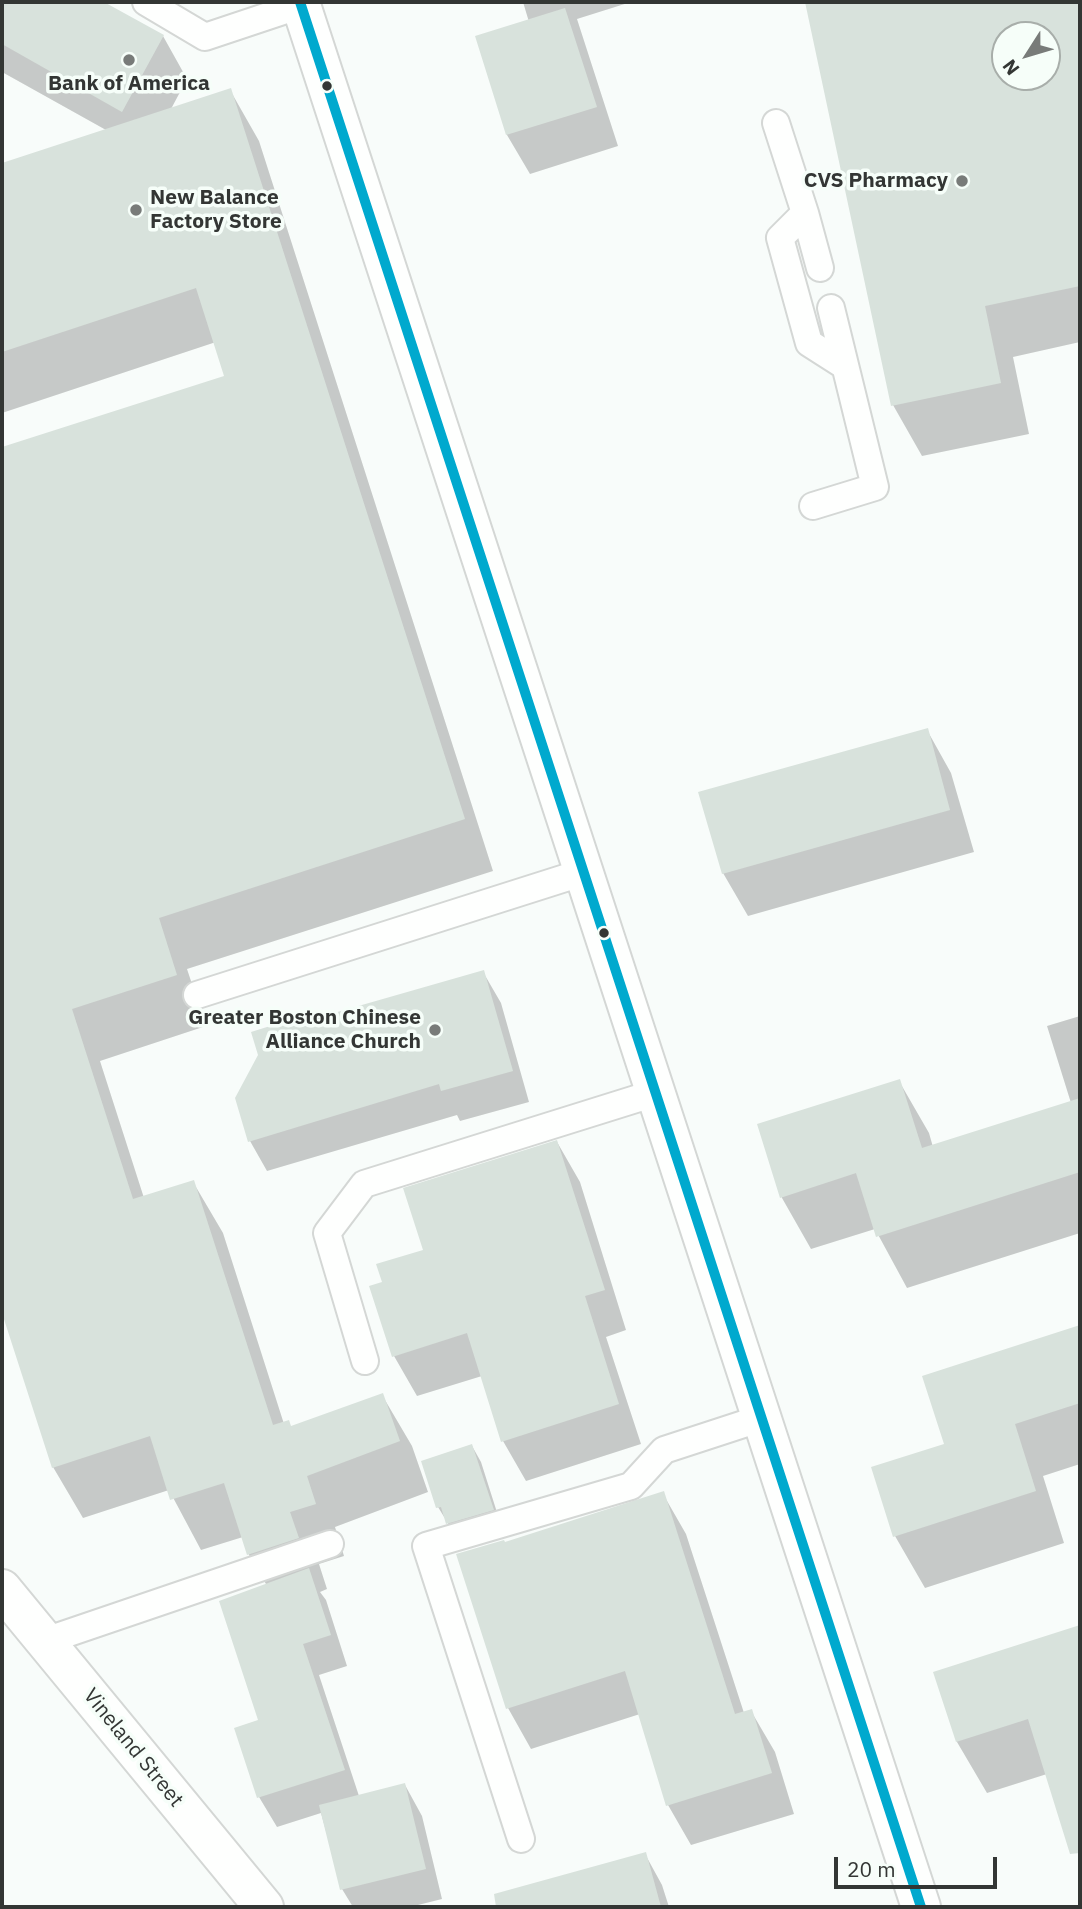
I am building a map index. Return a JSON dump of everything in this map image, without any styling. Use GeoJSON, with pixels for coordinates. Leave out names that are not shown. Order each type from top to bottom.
{"type":"FeatureCollection","features":[{"type":"Feature","properties":{"kind":"main road"},"geometry":{"type":"LineString","coordinates":[[301,3],[921,1907]]}},
{"type":"Feature","properties":{"kind":"main road","name":"Vineland Street"},"geometry":{"type":"LineString","coordinates":[[2,1589],[264,1907]]}},
{"type":"Feature","properties":{"kind":"lane"},"geometry":{"type":"LineString","coordinates":[[146,2],[205,37],[301,3]]}},
{"type":"Feature","properties":{"kind":"lane"},"geometry":{"type":"LineString","coordinates":[[776,123],[820,268]]}},
{"type":"Feature","properties":{"kind":"lane"},"geometry":{"type":"LineString","coordinates":[[805,213],[780,238],[809,344],[845,366]]}},
{"type":"Feature","properties":{"kind":"lane"},"geometry":{"type":"LineString","coordinates":[[813,506],[875,487],[831,308]]}},
{"type":"Feature","properties":{"kind":"lane"},"geometry":{"type":"LineString","coordinates":[[197,995],[584,873]]}},
{"type":"Feature","properties":{"kind":"lane"},"geometry":{"type":"LineString","coordinates":[[365,1361],[327,1233],[364,1184],[656,1093]]}},
{"type":"Feature","properties":{"kind":"lane"},"geometry":{"type":"LineString","coordinates":[[521,1839],[426,1546],[631,1486],[664,1450],[762,1418]]}},
{"type":"Feature","properties":{"kind":"lane"},"geometry":{"type":"LineString","coordinates":[[45,1641],[330,1544]]}},
{"type":"Feature","properties":{"kind":"building"},"geometry":{"type":"Polygon","coordinates":[[[2,2],[104,2],[164,35],[122,112],[2,44],[2,2]]]}},
{"type":"Feature","properties":{"kind":"building","name":"CVS Pharmacy"},"geometry":{"type":"Polygon","coordinates":[[[805,2],[1080,2],[1080,286],[985,306],[1001,383],[891,406],[805,2]]]}},
{"type":"Feature","properties":{"kind":"building"},"geometry":{"type":"Polygon","coordinates":[[[565,8],[597,107],[506,135],[475,36],[565,8]]]}},
{"type":"Feature","properties":{"kind":"building"},"geometry":{"type":"Polygon","coordinates":[[[231,88],[465,819],[159,918],[177,975],[72,1009],[133,1199],[194,1180],[273,1425],[289,1420],[291,1426],[383,1393],[400,1441],[307,1476],[316,1504],[290,1512],[299,1538],[247,1555],[224,1483],[170,1500],[150,1436],[52,1468],[2,1313],[2,447],[224,376],[196,288],[2,352],[2,163],[231,88]]]}},
{"type":"Feature","properties":{"kind":"building"},"geometry":{"type":"Polygon","coordinates":[[[928,728],[950,810],[722,874],[698,792],[928,728]]]}},
{"type":"Feature","properties":{"kind":"building"},"geometry":{"type":"Polygon","coordinates":[[[484,970],[513,1071],[441,1091],[439,1084],[248,1142],[235,1098],[258,1055],[251,1032],[318,1011],[320,1017],[484,970]]]}},
{"type":"Feature","properties":{"kind":"building"},"geometry":{"type":"Polygon","coordinates":[[[900,1079],[922,1148],[1080,1098],[1080,1172],[876,1237],[856,1173],[780,1198],[757,1124],[900,1079]]]}},
{"type":"Feature","properties":{"kind":"building"},"geometry":{"type":"Polygon","coordinates":[[[557,1140],[605,1290],[585,1296],[619,1404],[501,1442],[467,1333],[392,1357],[369,1286],[382,1282],[376,1264],[423,1250],[403,1188],[557,1140]]]}},
{"type":"Feature","properties":{"kind":"building"},"geometry":{"type":"Polygon","coordinates":[[[1080,1325],[1080,1403],[1015,1424],[1036,1491],[893,1537],[871,1467],[944,1444],[922,1376],[1080,1325]]]}},
{"type":"Feature","properties":{"kind":"building"},"geometry":{"type":"Polygon","coordinates":[[[472,1444],[494,1510],[446,1524],[441,1507],[436,1508],[421,1461],[472,1444]]]}},
{"type":"Feature","properties":{"kind":"building"},"geometry":{"type":"Polygon","coordinates":[[[664,1491],[735,1714],[752,1709],[772,1773],[666,1806],[625,1671],[506,1709],[456,1554],[504,1540],[505,1542],[664,1491]]]}},
{"type":"Feature","properties":{"kind":"building"},"geometry":{"type":"Polygon","coordinates":[[[309,1568],[331,1635],[303,1644],[345,1770],[257,1798],[234,1728],[258,1720],[219,1601],[309,1568]]]}},
{"type":"Feature","properties":{"kind":"building"},"geometry":{"type":"Polygon","coordinates":[[[1080,1625],[1080,1853],[1070,1854],[1028,1719],[956,1742],[933,1672],[1080,1625]]]}},
{"type":"Feature","properties":{"kind":"building"},"geometry":{"type":"Polygon","coordinates":[[[405,1783],[426,1869],[340,1890],[319,1805],[405,1783]]]}},
{"type":"Feature","properties":{"kind":"building"},"geometry":{"type":"Polygon","coordinates":[[[646,1852],[661,1907],[496,1907],[494,1894],[646,1852]]]}},
{"type":"Feature","properties":{"kind":"transit line"},"geometry":{"type":"LineString","coordinates":[[300,2],[921,1907]]}},
{"type":"Feature","properties":{"kind":"place","name":"Bank of America"},"geometry":{"type":"Point","coordinates":[129,60]}},
{"type":"Feature","properties":{"kind":"place","name":"CVS Pharmacy"},"geometry":{"type":"Point","coordinates":[962,181]}},
{"type":"Feature","properties":{"kind":"place","name":"New Balance Factory Store"},"geometry":{"type":"Point","coordinates":[136,210]}},
{"type":"Feature","properties":{"kind":"place","name":"Greater Boston Chinese Alliance Church"},"geometry":{"type":"Point","coordinates":[435,1030]}}]}
